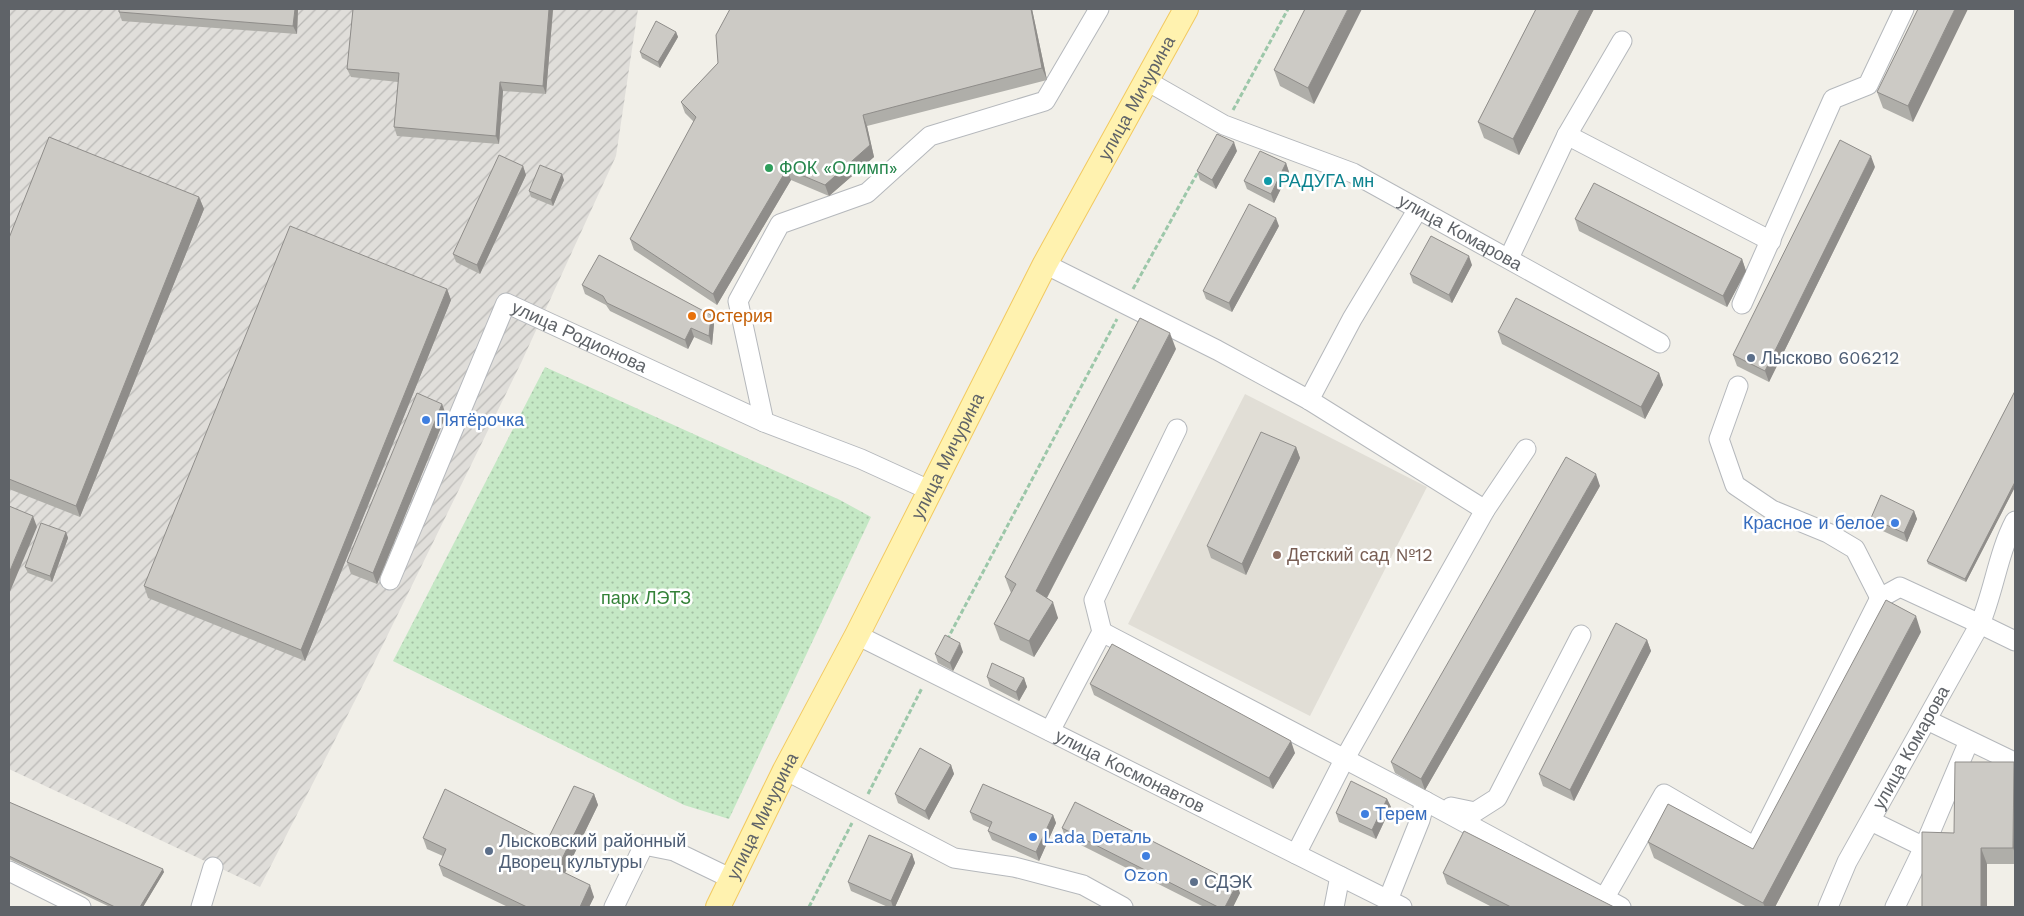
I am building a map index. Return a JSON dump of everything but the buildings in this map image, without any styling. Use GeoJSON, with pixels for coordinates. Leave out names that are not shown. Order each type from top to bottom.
{"type":"FeatureCollection","features":[{"type":"Feature","properties":{"kind":"main road","name":"улица Мичурина"},"geometry":{"type":"LineString","coordinates":[[718,907],[785,770],[857,635],[1045,264],[1186,9]]}},
{"type":"Feature","properties":{"kind":"street"},"geometry":{"type":"LineString","coordinates":[[764,422],[738,301],[780,224],[867,194],[930,136],[1045,101],[1099,9]]}},
{"type":"Feature","properties":{"kind":"street"},"geometry":{"type":"LineString","coordinates":[[1742,304],[1833,100],[1868,85],[1904,9]]}},
{"type":"Feature","properties":{"kind":"street"},"geometry":{"type":"LineString","coordinates":[[1509,258],[1567,135],[1622,41]]}},
{"type":"Feature","properties":{"kind":"street","name":"улица Комарова"},"geometry":{"type":"LineString","coordinates":[[1147,81],[1224,125],[1353,173],[1660,343]]}},
{"type":"Feature","properties":{"kind":"street"},"geometry":{"type":"LineString","coordinates":[[1567,135],[1771,241]]}},
{"type":"Feature","properties":{"kind":"street"},"geometry":{"type":"LineString","coordinates":[[1309,400],[1352,319],[1418,209]]}},
{"type":"Feature","properties":{"kind":"street"},"geometry":{"type":"LineString","coordinates":[[1045,264],[1217,350],[1309,400],[1485,510]]}},
{"type":"Feature","properties":{"kind":"street","name":"улица Родионова"},"geometry":{"type":"LineString","coordinates":[[390,580],[506,303],[764,422],[860,459],[929,490]]}},
{"type":"Feature","properties":{"kind":"street"},"geometry":{"type":"LineString","coordinates":[[1738,386],[1719,440],[1735,485],[1772,510],[1828,534],[1855,549],[1880,598]]}},
{"type":"Feature","properties":{"kind":"street"},"geometry":{"type":"LineString","coordinates":[[1050,731],[1102,632],[1094,600],[1177,429]]}},
{"type":"Feature","properties":{"kind":"street"},"geometry":{"type":"LineString","coordinates":[[1296,854],[1344,760],[1485,510],[1526,449]]}},
{"type":"Feature","properties":{"kind":"street","name":"улица Комарова"},"geometry":{"type":"LineString","coordinates":[[1828,907],[1847,862],[1980,624],[2013,532]]}},
{"type":"Feature","properties":{"kind":"street"},"geometry":{"type":"LineString","coordinates":[[1605,897],[1664,794],[1755,847],[1880,598],[1900,587],[2015,641]]}},
{"type":"Feature","properties":{"kind":"street"},"geometry":{"type":"LineString","coordinates":[[1102,632],[1425,801],[1622,907]]}},
{"type":"Feature","properties":{"kind":"street","name":"улица Космонавтов"},"geometry":{"type":"LineString","coordinates":[[857,635],[1395,904]]}},
{"type":"Feature","properties":{"kind":"street"},"geometry":{"type":"LineString","coordinates":[[1425,801],[1475,812],[1497,798],[1582,635]]}},
{"type":"Feature","properties":{"kind":"street"},"geometry":{"type":"LineString","coordinates":[[1927,720],[2012,761]]}},
{"type":"Feature","properties":{"kind":"street"},"geometry":{"type":"LineString","coordinates":[[1895,907],[1924,847],[1970,741]]}},
{"type":"Feature","properties":{"kind":"street"},"geometry":{"type":"LineString","coordinates":[[785,770],[954,858],[1014,868],[1083,885],[1123,907]]}},
{"type":"Feature","properties":{"kind":"street"},"geometry":{"type":"LineString","coordinates":[[1395,904],[1425,801]]}},
{"type":"Feature","properties":{"kind":"street"},"geometry":{"type":"LineString","coordinates":[[1871,821],[1924,847]]}},
{"type":"Feature","properties":{"kind":"street"},"geometry":{"type":"LineString","coordinates":[[614,907],[644,846],[674,852],[732,880]]}},
{"type":"Feature","properties":{"kind":"street"},"geometry":{"type":"LineString","coordinates":[[201,907],[213,866]]}},
{"type":"Feature","properties":{"kind":"street"},"geometry":{"type":"LineString","coordinates":[[9,871],[81,907]]}},
{"type":"Feature","properties":{"kind":"street"},"geometry":{"type":"LineString","coordinates":[[1334,907],[1340,876]]}},
{"type":"Feature","properties":{"kind":"path"},"geometry":{"type":"LineString","coordinates":[[1224,125],[1288,9]]}},
{"type":"Feature","properties":{"kind":"path"},"geometry":{"type":"LineString","coordinates":[[809,907],[1124,304],[1200,168]]}},
{"type":"Feature","properties":{"kind":"shaded area"},"geometry":{"type":"Polygon","coordinates":[[[9,9],[638,9],[616,156],[521,363],[369,673],[260,887],[9,769],[9,9]]]}},
{"type":"Feature","properties":{"kind":"shaded area","name":"Детский сад №12"},"geometry":{"type":"Polygon","coordinates":[[[1245,394],[1427,487],[1310,716],[1128,624],[1245,394]]]}},
{"type":"Feature","properties":{"kind":"green space","name":"парк ЛЭТЗ"},"geometry":{"type":"Polygon","coordinates":[[[545,367],[840,500],[871,517],[729,819],[684,805],[393,661],[545,367]]]}},
{"type":"Feature","properties":{"kind":"place","name":"ФОК «Олимп»"},"geometry":{"type":"Point","coordinates":[769,168]}},
{"type":"Feature","properties":{"kind":"place","name":"РАДУГА мн"},"geometry":{"type":"Point","coordinates":[1268,181]}},
{"type":"Feature","properties":{"kind":"place","name":"Остерия"},"geometry":{"type":"Point","coordinates":[692,316]}},
{"type":"Feature","properties":{"kind":"place","name":"Лысково 606212"},"geometry":{"type":"Point","coordinates":[1751,358]}},
{"type":"Feature","properties":{"kind":"place","name":"Пятёрочка"},"geometry":{"type":"Point","coordinates":[426,420]}},
{"type":"Feature","properties":{"kind":"place","name":"Красное и белое"},"geometry":{"type":"Point","coordinates":[1895,523]}},
{"type":"Feature","properties":{"kind":"place","name":"Детский сад №12"},"geometry":{"type":"Point","coordinates":[1277,555]}},
{"type":"Feature","properties":{"kind":"place","name":"Терем"},"geometry":{"type":"Point","coordinates":[1365,814]}},
{"type":"Feature","properties":{"kind":"place","name":"Lada Dеталь"},"geometry":{"type":"Point","coordinates":[1033,837]}},
{"type":"Feature","properties":{"kind":"place","name":"Лысковский районный Дворец культуры"},"geometry":{"type":"Point","coordinates":[489,851]}},
{"type":"Feature","properties":{"kind":"place","name":"Ozon"},"geometry":{"type":"Point","coordinates":[1146,856]}},
{"type":"Feature","properties":{"kind":"place","name":"СДЭК"},"geometry":{"type":"Point","coordinates":[1194,882]}}]}
